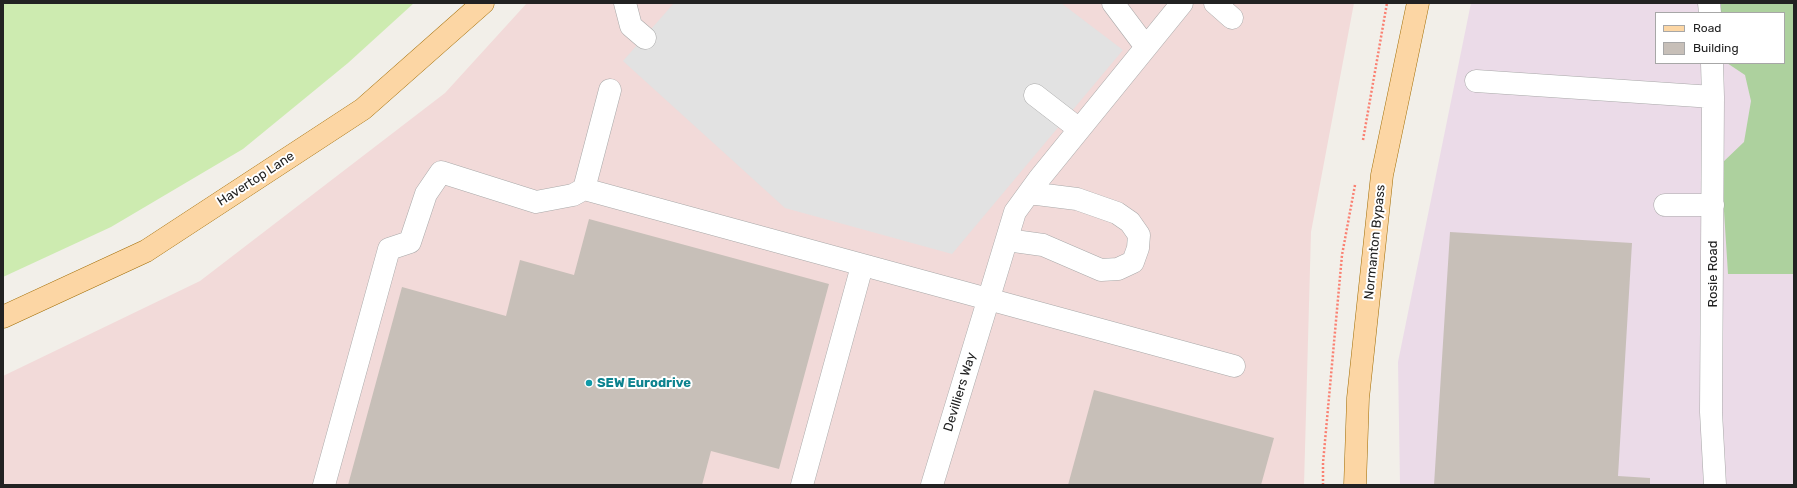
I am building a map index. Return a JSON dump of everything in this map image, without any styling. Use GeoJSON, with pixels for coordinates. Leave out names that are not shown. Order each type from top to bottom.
{"type":"FeatureCollection","features":[{"type":"Feature","properties":{"kind":"main road","name":"Havertop Lane"},"geometry":{"type":"LineString","coordinates":[[3,317],[146,251],[363,109],[483,3]]}},
{"type":"Feature","properties":{"kind":"main road","name":"Normanton Bypass"},"geometry":{"type":"LineString","coordinates":[[1355,485],[1358,398],[1382,175],[1418,3]]}},
{"type":"Feature","properties":{"kind":"street"},"geometry":{"type":"LineString","coordinates":[[625,3],[632,26],[645,38]]}},
{"type":"Feature","properties":{"kind":"street"},"geometry":{"type":"LineString","coordinates":[[1112,3],[1146,46]]}},
{"type":"Feature","properties":{"kind":"street","name":"Devilliers Way"},"geometry":{"type":"LineString","coordinates":[[933,485],[1015,212],[1028,193],[1079,129],[1182,3]]}},
{"type":"Feature","properties":{"kind":"street"},"geometry":{"type":"LineString","coordinates":[[1215,3],[1232,18]]}},
{"type":"Feature","properties":{"kind":"street","name":"Rosie Road"},"geometry":{"type":"LineString","coordinates":[[1712,64],[1712,412],[1716,485]]}},
{"type":"Feature","properties":{"kind":"street"},"geometry":{"type":"LineString","coordinates":[[1476,81],[1713,97]]}},
{"type":"Feature","properties":{"kind":"street"},"geometry":{"type":"LineString","coordinates":[[584,189],[610,90]]}},
{"type":"Feature","properties":{"kind":"street"},"geometry":{"type":"LineString","coordinates":[[1036,95],[1079,129]]}},
{"type":"Feature","properties":{"kind":"street"},"geometry":{"type":"LineString","coordinates":[[324,485],[389,249],[410,242],[426,194],[441,172],[536,202],[573,195],[584,189],[862,266],[1234,366]]}},
{"type":"Feature","properties":{"kind":"street"},"geometry":{"type":"LineString","coordinates":[[1007,240],[1043,245],[1101,270],[1118,269],[1133,262],[1138,248],[1139,235],[1130,222],[1117,213],[1077,199],[1028,193]]}},
{"type":"Feature","properties":{"kind":"street"},"geometry":{"type":"LineString","coordinates":[[1665,205],[1713,205]]}},
{"type":"Feature","properties":{"kind":"street"},"geometry":{"type":"LineString","coordinates":[[802,485],[862,266]]}},
{"type":"Feature","properties":{"kind":"shaded area"},"geometry":{"type":"Polygon","coordinates":[[[527,3],[1354,3],[1311,232],[1304,485],[3,485],[3,376],[200,281],[445,93],[527,3]]]}},
{"type":"Feature","properties":{"kind":"shaded area"},"geometry":{"type":"Polygon","coordinates":[[[674,3],[1061,3],[1123,50],[952,254],[785,208],[623,61],[674,3]]]}},
{"type":"Feature","properties":{"kind":"shaded area"},"geometry":{"type":"Polygon","coordinates":[[[1471,3],[1766,3],[1767,12],[1655,12],[1655,64],[1773,64],[1794,252],[1794,485],[1400,485],[1398,362],[1471,3]]]}},
{"type":"Feature","properties":{"kind":"green space"},"geometry":{"type":"Polygon","coordinates":[[[3,3],[414,3],[348,63],[243,149],[111,227],[3,277],[3,3]]]}},
{"type":"Feature","properties":{"kind":"green space"},"geometry":{"type":"Polygon","coordinates":[[[1721,3],[1794,3],[1794,274],[1728,274],[1721,164],[1744,142],[1751,101],[1745,75],[1728,64],[1785,64],[1785,12],[1721,12],[1721,3]]]}},
{"type":"Feature","properties":{"kind":"building","name":"SEW Eurodrive"},"geometry":{"type":"Polygon","coordinates":[[[589,219],[829,284],[779,469],[711,451],[702,485],[348,485],[402,287],[506,316],[520,260],[574,275],[589,219]]]}},
{"type":"Feature","properties":{"kind":"building"},"geometry":{"type":"Polygon","coordinates":[[[1450,232],[1632,243],[1618,476],[1650,478],[1650,485],[1434,485],[1450,232]]]}},
{"type":"Feature","properties":{"kind":"building"},"geometry":{"type":"Polygon","coordinates":[[[1094,390],[1274,438],[1261,485],[1068,485],[1094,390]]]}},
{"type":"Feature","properties":{"kind":"place","name":"SEW Eurodrive"},"geometry":{"type":"Point","coordinates":[589,383]}}]}
